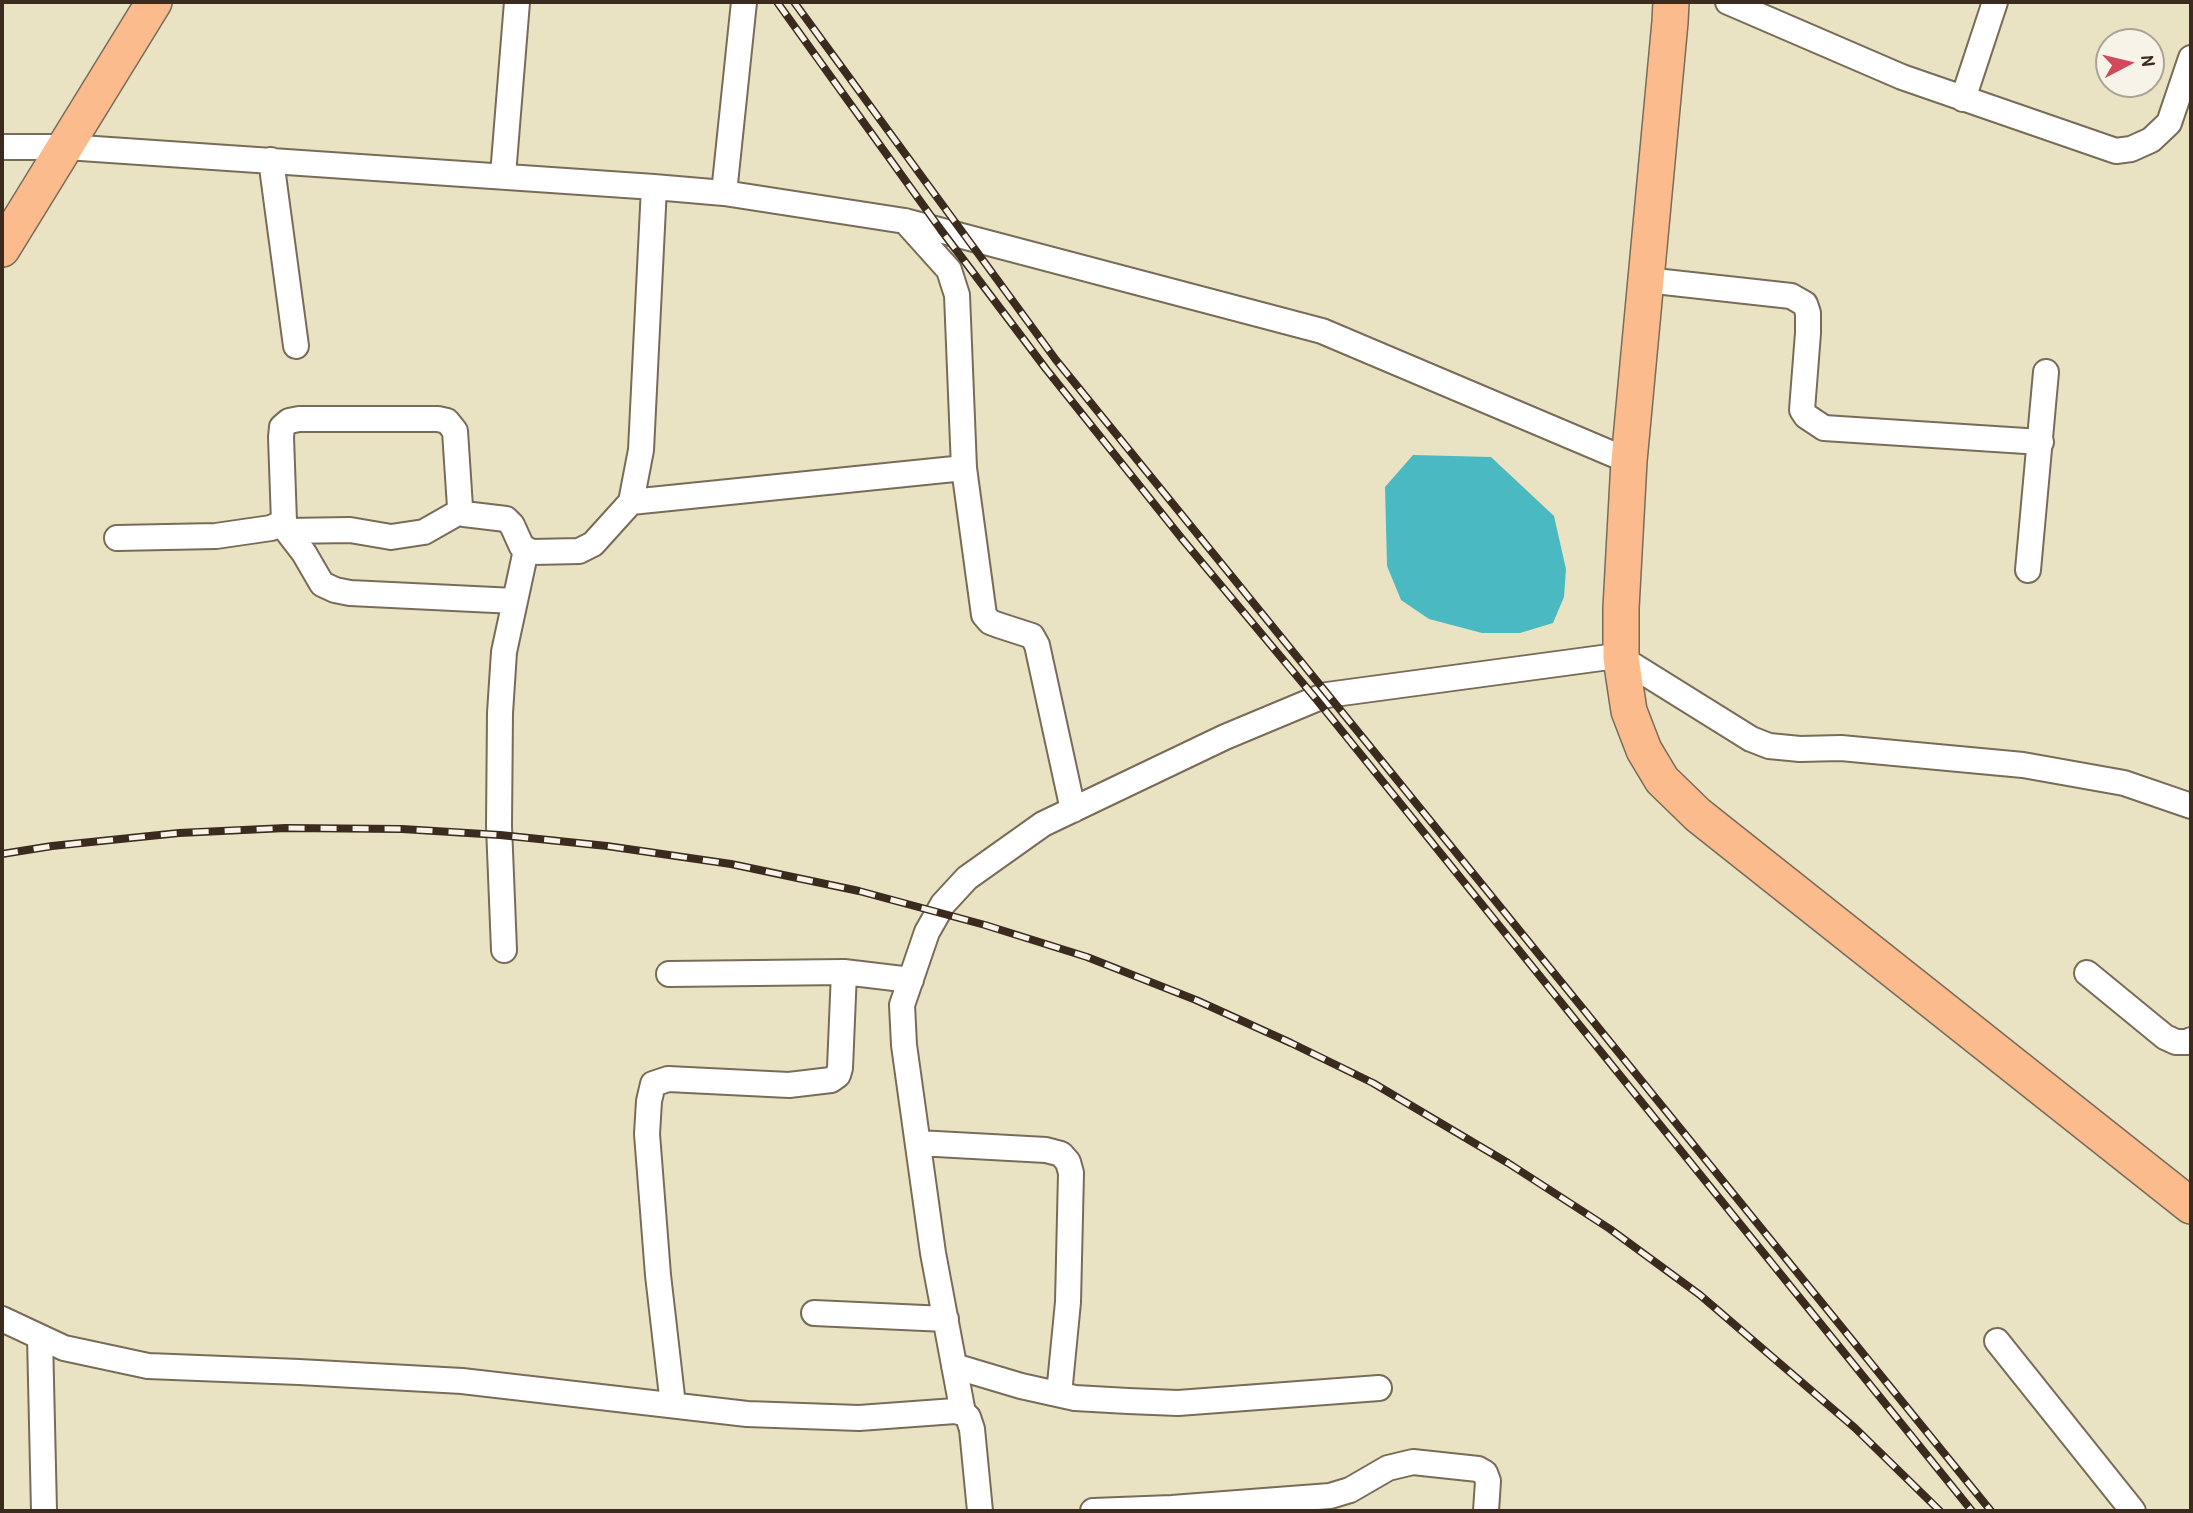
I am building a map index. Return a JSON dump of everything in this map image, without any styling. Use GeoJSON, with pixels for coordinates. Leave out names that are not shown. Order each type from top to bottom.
{"type":"FeatureCollection","features":[{"type":"Feature","properties":{"kind":"highway"},"geometry":{"type":"LineString","coordinates":[[2,249],[155,2]]}},
{"type":"Feature","properties":{"kind":"highway"},"geometry":{"type":"LineString","coordinates":[[1671,2],[1629,461],[1621,608],[1621,658],[1629,711],[1644,750],[1662,780],[1698,815],[2191,1206]]}},
{"type":"Feature","properties":{"kind":"street"},"geometry":{"type":"LineString","coordinates":[[503,175],[517,2]]}},
{"type":"Feature","properties":{"kind":"street"},"geometry":{"type":"LineString","coordinates":[[724,193],[744,2]]}},
{"type":"Feature","properties":{"kind":"street"},"geometry":{"type":"LineString","coordinates":[[1728,2],[1902,77],[2116,151],[2131,149],[2151,140],[2169,123],[2191,58]]}},
{"type":"Feature","properties":{"kind":"street"},"geometry":{"type":"LineString","coordinates":[[1963,99],[1996,2]]}},
{"type":"Feature","properties":{"kind":"street"},"geometry":{"type":"LineString","coordinates":[[2,147],[66,147],[654,187],[724,193],[905,221],[1322,331],[1629,461]]}},
{"type":"Feature","properties":{"kind":"street"},"geometry":{"type":"LineString","coordinates":[[271,160],[296,346]]}},
{"type":"Feature","properties":{"kind":"street"},"geometry":{"type":"LineString","coordinates":[[461,511],[464,514],[506,519],[526,550],[579,551],[600,538],[631,502],[642,436],[654,187]]}},
{"type":"Feature","properties":{"kind":"street"},"geometry":{"type":"LineString","coordinates":[[905,221],[949,270],[957,295],[964,468],[985,615],[990,622],[1032,636],[1037,645],[1073,810]]}},
{"type":"Feature","properties":{"kind":"street"},"geometry":{"type":"LineString","coordinates":[[1646,280],[1791,296],[1805,304],[1808,333],[1802,410],[1806,416],[1824,428],[2041,442]]}},
{"type":"Feature","properties":{"kind":"street"},"geometry":{"type":"LineString","coordinates":[[2028,570],[2046,372]]}},
{"type":"Feature","properties":{"kind":"street"},"geometry":{"type":"LineString","coordinates":[[461,511],[454,431],[447,421],[299,419],[289,421],[282,427],[286,526],[322,584],[350,593],[515,601]]}},
{"type":"Feature","properties":{"kind":"street"},"geometry":{"type":"LineString","coordinates":[[631,502],[964,468]]}},
{"type":"Feature","properties":{"kind":"street"},"geometry":{"type":"LineString","coordinates":[[117,538],[216,536],[286,526],[350,530],[391,537],[424,532],[461,511]]}},
{"type":"Feature","properties":{"kind":"street"},"geometry":{"type":"LineString","coordinates":[[504,950],[499,827],[500,713],[504,652],[526,550]]}},
{"type":"Feature","properties":{"kind":"street"},"geometry":{"type":"LineString","coordinates":[[963,1413],[933,1254],[904,1045],[902,1005],[927,932],[943,904],[967,878],[1043,824],[1224,737],[1327,695],[1609,657],[1621,658],[1751,739],[1769,746],[1800,749],[1840,748],[2023,765],[2124,783],[2191,806]]}},
{"type":"Feature","properties":{"kind":"street"},"geometry":{"type":"LineString","coordinates":[[669,974],[844,972],[911,979]]}},
{"type":"Feature","properties":{"kind":"street"},"geometry":{"type":"LineString","coordinates":[[673,1405],[658,1275],[647,1134],[653,1084],[668,1079],[789,1084],[831,1080],[838,1076],[844,972]]}},
{"type":"Feature","properties":{"kind":"street"},"geometry":{"type":"LineString","coordinates":[[2087,973],[2165,1037],[2176,1042],[2191,1040]]}},
{"type":"Feature","properties":{"kind":"street"},"geometry":{"type":"LineString","coordinates":[[918,1143],[1046,1150],[1061,1153],[1068,1162],[1071,1173],[1068,1302],[1059,1394]]}},
{"type":"Feature","properties":{"kind":"street"},"geometry":{"type":"LineString","coordinates":[[814,1313],[946,1319]]}},
{"type":"Feature","properties":{"kind":"street"},"geometry":{"type":"LineString","coordinates":[[2,1319],[64,1348],[148,1366],[462,1381],[747,1414],[859,1418],[955,1411],[968,1418],[972,1429],[980,1511]]}},
{"type":"Feature","properties":{"kind":"street"},"geometry":{"type":"LineString","coordinates":[[40,1337],[44,1511]]}},
{"type":"Feature","properties":{"kind":"street"},"geometry":{"type":"LineString","coordinates":[[1997,1341],[2133,1511]]}},
{"type":"Feature","properties":{"kind":"street"},"geometry":{"type":"LineString","coordinates":[[954,1366],[1021,1386],[1075,1398],[1178,1402],[1378,1388]]}},
{"type":"Feature","properties":{"kind":"street"},"geometry":{"type":"LineString","coordinates":[[1093,1511],[1330,1496],[1362,1484],[1388,1468],[1412,1462],[1478,1469],[1485,1473],[1489,1481],[1486,1511]]}},
{"type":"Feature","properties":{"kind":"water"},"geometry":{"type":"Polygon","coordinates":[[[1413,455],[1491,457],[1554,516],[1566,569],[1564,597],[1553,623],[1520,633],[1482,633],[1429,619],[1401,600],[1387,566],[1385,487],[1413,455]]]}},
{"type":"Feature","properties":{"kind":"railway"},"geometry":{"type":"LineString","coordinates":[[777,2],[941,230],[1046,369],[1972,1511]]}},
{"type":"Feature","properties":{"kind":"railway"},"geometry":{"type":"LineString","coordinates":[[794,2],[1056,360],[1991,1511]]}},
{"type":"Feature","properties":{"kind":"railway"},"geometry":{"type":"LineString","coordinates":[[2,854],[179,833],[286,828],[402,829],[500,835],[607,846],[731,864],[859,891],[985,925],[1087,957],[1196,1000],[1373,1083],[1508,1163],[1610,1229],[1700,1295],[1855,1428],[1940,1511]]}}]}
